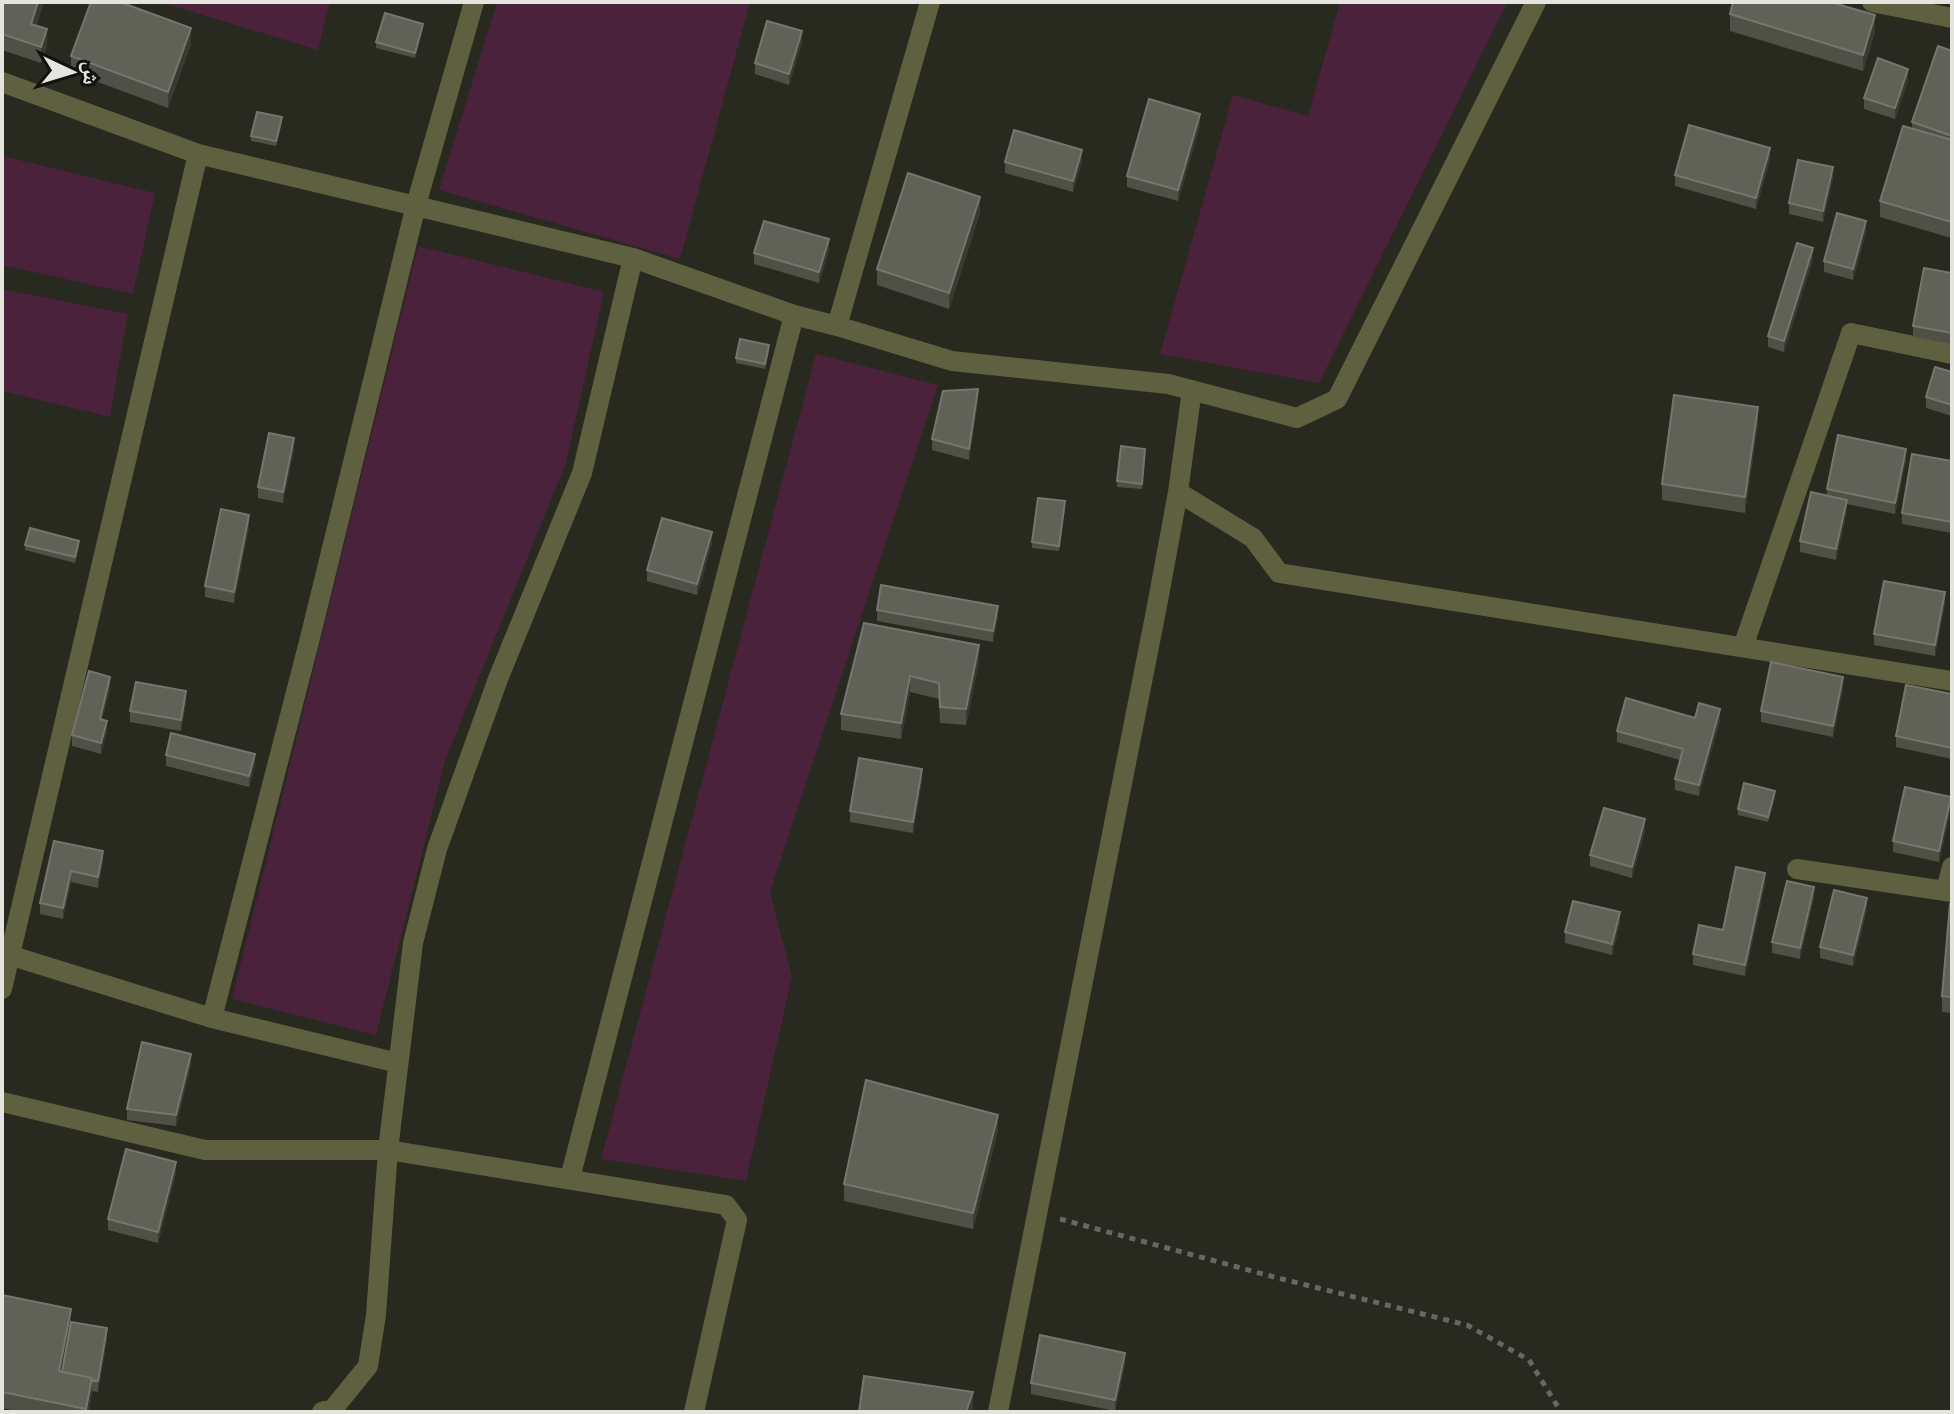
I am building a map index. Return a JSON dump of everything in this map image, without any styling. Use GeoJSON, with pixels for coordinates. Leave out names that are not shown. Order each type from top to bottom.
{"type":"FeatureCollection","features":[{"type":"Feature","properties":{"kind":"street"},"geometry":{"type":"LineString","coordinates":[[212,1018],[310,638],[416,205],[474,2]]}},
{"type":"Feature","properties":{"kind":"street"},"geometry":{"type":"LineString","coordinates":[[837,326],[930,2]]}},
{"type":"Feature","properties":{"kind":"street"},"geometry":{"type":"LineString","coordinates":[[2,82],[198,154],[633,258],[794,315],[952,361],[1168,384],[1297,418],[1337,399],[1536,2]]}},
{"type":"Feature","properties":{"kind":"street"},"geometry":{"type":"LineString","coordinates":[[1872,2],[1952,18]]}},
{"type":"Feature","properties":{"kind":"street"},"geometry":{"type":"LineString","coordinates":[[2,989],[198,154]]}},
{"type":"Feature","properties":{"kind":"street"},"geometry":{"type":"LineString","coordinates":[[322,1412],[333,1409],[368,1366],[376,1315],[388,1150],[413,943],[437,849],[498,679],[582,473],[633,258]]}},
{"type":"Feature","properties":{"kind":"street"},"geometry":{"type":"LineString","coordinates":[[570,1178],[794,315]]}},
{"type":"Feature","properties":{"kind":"street"},"geometry":{"type":"LineString","coordinates":[[1743,647],[1851,333],[1952,354]]}},
{"type":"Feature","properties":{"kind":"street"},"geometry":{"type":"LineString","coordinates":[[998,1412],[1178,492],[1192,390]]}},
{"type":"Feature","properties":{"kind":"street"},"geometry":{"type":"LineString","coordinates":[[1178,492],[1253,538],[1279,573],[1952,681]]}},
{"type":"Feature","properties":{"kind":"street"},"geometry":{"type":"LineString","coordinates":[[1797,869],[1949,891],[1952,867]]}},
{"type":"Feature","properties":{"kind":"street"},"geometry":{"type":"LineString","coordinates":[[9,955],[212,1018],[398,1063]]}},
{"type":"Feature","properties":{"kind":"street"},"geometry":{"type":"LineString","coordinates":[[2,1102],[205,1150],[388,1150],[726,1205],[737,1220],[694,1412]]}},
{"type":"Feature","properties":{"kind":"path"},"geometry":{"type":"LineString","coordinates":[[1036,1213],[1467,1325],[1529,1360],[1561,1412]]}},
{"type":"Feature","properties":{"kind":"shaded area"},"geometry":{"type":"Polygon","coordinates":[[[160,2],[330,2],[318,50],[160,2]]]}},
{"type":"Feature","properties":{"kind":"shaded area"},"geometry":{"type":"Polygon","coordinates":[[[497,2],[750,2],[680,259],[439,190],[497,2]]]}},
{"type":"Feature","properties":{"kind":"shaded area"},"geometry":{"type":"Polygon","coordinates":[[[1340,2],[1507,3],[1319,383],[1160,354],[1233,95],[1308,116],[1340,2]]]}},
{"type":"Feature","properties":{"kind":"shaded area"},"geometry":{"type":"Polygon","coordinates":[[[2,156],[155,193],[133,294],[2,265],[2,156]]]}},
{"type":"Feature","properties":{"kind":"shaded area"},"geometry":{"type":"Polygon","coordinates":[[[418,246],[604,292],[566,463],[445,761],[376,1035],[232,999],[418,246]]]}},
{"type":"Feature","properties":{"kind":"shaded area"},"geometry":{"type":"Polygon","coordinates":[[[2,289],[128,314],[110,417],[2,391],[2,289]]]}},
{"type":"Feature","properties":{"kind":"shaded area"},"geometry":{"type":"Polygon","coordinates":[[[816,354],[938,385],[770,892],[792,977],[746,1181],[601,1159],[816,354]]]}},
{"type":"Feature","properties":{"kind":"building"},"geometry":{"type":"Polygon","coordinates":[[[2,2],[38,2],[31,24],[47,29],[41,47],[2,34],[2,2]]]}},
{"type":"Feature","properties":{"kind":"building"},"geometry":{"type":"Polygon","coordinates":[[[91,2],[120,2],[191,28],[168,92],[71,56],[91,2]]]}},
{"type":"Feature","properties":{"kind":"building"},"geometry":{"type":"Polygon","coordinates":[[[1733,2],[1830,2],[1875,15],[1863,55],[1730,14],[1733,2]]]}},
{"type":"Feature","properties":{"kind":"building"},"geometry":{"type":"Polygon","coordinates":[[[385,13],[423,24],[415,53],[376,42],[385,13]]]}},
{"type":"Feature","properties":{"kind":"building"},"geometry":{"type":"Polygon","coordinates":[[[767,21],[802,31],[789,74],[755,63],[767,21]]]}},
{"type":"Feature","properties":{"kind":"building"},"geometry":{"type":"Polygon","coordinates":[[[1938,46],[1952,51],[1952,136],[1912,122],[1938,46]]]}},
{"type":"Feature","properties":{"kind":"building"},"geometry":{"type":"Polygon","coordinates":[[[1878,58],[1908,69],[1895,108],[1864,98],[1878,58]]]}},
{"type":"Feature","properties":{"kind":"building"},"geometry":{"type":"Polygon","coordinates":[[[1149,99],[1200,114],[1178,190],[1127,176],[1149,99]]]}},
{"type":"Feature","properties":{"kind":"building"},"geometry":{"type":"Polygon","coordinates":[[[257,112],[282,117],[276,141],[251,136],[257,112]]]}},
{"type":"Feature","properties":{"kind":"building"},"geometry":{"type":"Polygon","coordinates":[[[1689,125],[1770,148],[1756,198],[1675,175],[1689,125]]]}},
{"type":"Feature","properties":{"kind":"building"},"geometry":{"type":"Polygon","coordinates":[[[1903,126],[1952,140],[1951,222],[1880,201],[1903,126]]]}},
{"type":"Feature","properties":{"kind":"building"},"geometry":{"type":"Polygon","coordinates":[[[1014,130],[1082,150],[1073,181],[1005,162],[1014,130]]]}},
{"type":"Feature","properties":{"kind":"building"},"geometry":{"type":"Polygon","coordinates":[[[1798,160],[1833,167],[1823,211],[1789,203],[1798,160]]]}},
{"type":"Feature","properties":{"kind":"building"},"geometry":{"type":"Polygon","coordinates":[[[908,173],[980,197],[949,293],[877,269],[908,173]]]}},
{"type":"Feature","properties":{"kind":"building"},"geometry":{"type":"Polygon","coordinates":[[[1837,213],[1866,221],[1853,269],[1824,261],[1837,213]]]}},
{"type":"Feature","properties":{"kind":"building"},"geometry":{"type":"Polygon","coordinates":[[[764,221],[829,239],[819,272],[754,253],[764,221]]]}},
{"type":"Feature","properties":{"kind":"building"},"geometry":{"type":"Polygon","coordinates":[[[1797,243],[1813,248],[1784,341],[1768,336],[1797,243]]]}},
{"type":"Feature","properties":{"kind":"building"},"geometry":{"type":"Polygon","coordinates":[[[1924,268],[1952,273],[1952,333],[1913,326],[1924,268]]]}},
{"type":"Feature","properties":{"kind":"building"},"geometry":{"type":"Polygon","coordinates":[[[740,339],[769,345],[765,364],[736,358],[740,339]]]}},
{"type":"Feature","properties":{"kind":"building"},"geometry":{"type":"Polygon","coordinates":[[[1935,367],[1952,372],[1952,405],[1926,397],[1935,367]]]}},
{"type":"Feature","properties":{"kind":"building"},"geometry":{"type":"Polygon","coordinates":[[[978,389],[969,449],[932,439],[943,391],[978,389]]]}},
{"type":"Feature","properties":{"kind":"building"},"geometry":{"type":"Polygon","coordinates":[[[1674,395],[1758,407],[1745,497],[1662,484],[1674,395]]]}},
{"type":"Feature","properties":{"kind":"building"},"geometry":{"type":"Polygon","coordinates":[[[269,433],[294,438],[283,492],[258,487],[269,433]]]}},
{"type":"Feature","properties":{"kind":"building"},"geometry":{"type":"Polygon","coordinates":[[[1838,435],[1906,449],[1895,503],[1827,489],[1838,435]]]}},
{"type":"Feature","properties":{"kind":"building"},"geometry":{"type":"Polygon","coordinates":[[[1121,446],[1145,449],[1142,484],[1117,481],[1121,446]]]}},
{"type":"Feature","properties":{"kind":"building"},"geometry":{"type":"Polygon","coordinates":[[[1912,454],[1952,461],[1952,522],[1902,513],[1912,454]]]}},
{"type":"Feature","properties":{"kind":"building"},"geometry":{"type":"Polygon","coordinates":[[[1811,492],[1847,500],[1836,549],[1800,541],[1811,492]]]}},
{"type":"Feature","properties":{"kind":"building"},"geometry":{"type":"Polygon","coordinates":[[[1038,498],[1065,501],[1059,546],[1032,542],[1038,498]]]}},
{"type":"Feature","properties":{"kind":"building"},"geometry":{"type":"Polygon","coordinates":[[[221,509],[249,515],[234,592],[205,586],[221,509]]]}},
{"type":"Feature","properties":{"kind":"building"},"geometry":{"type":"Polygon","coordinates":[[[662,518],[712,532],[697,584],[647,570],[662,518]]]}},
{"type":"Feature","properties":{"kind":"building"},"geometry":{"type":"Polygon","coordinates":[[[30,528],[79,541],[75,557],[25,545],[30,528]]]}},
{"type":"Feature","properties":{"kind":"building"},"geometry":{"type":"Polygon","coordinates":[[[1884,581],[1945,592],[1935,645],[1874,634],[1884,581]]]}},
{"type":"Feature","properties":{"kind":"building"},"geometry":{"type":"Polygon","coordinates":[[[881,585],[998,606],[993,631],[877,610],[881,585]]]}},
{"type":"Feature","properties":{"kind":"building"},"geometry":{"type":"Polygon","coordinates":[[[864,623],[979,645],[966,709],[940,707],[939,683],[910,676],[901,723],[841,714],[864,623]]]}},
{"type":"Feature","properties":{"kind":"building"},"geometry":{"type":"Polygon","coordinates":[[[1771,662],[1843,677],[1833,726],[1761,711],[1771,662]]]}},
{"type":"Feature","properties":{"kind":"building"},"geometry":{"type":"Polygon","coordinates":[[[89,671],[110,677],[100,719],[107,721],[101,743],[72,735],[89,671]]]}},
{"type":"Feature","properties":{"kind":"building"},"geometry":{"type":"Polygon","coordinates":[[[136,682],[186,691],[181,720],[130,711],[136,682]]]}},
{"type":"Feature","properties":{"kind":"building"},"geometry":{"type":"Polygon","coordinates":[[[1906,685],[1952,694],[1952,748],[1896,736],[1906,685]]]}},
{"type":"Feature","properties":{"kind":"building"},"geometry":{"type":"Polygon","coordinates":[[[1626,698],[1695,718],[1699,703],[1720,709],[1699,785],[1675,779],[1683,749],[1617,731],[1626,698]]]}},
{"type":"Feature","properties":{"kind":"building"},"geometry":{"type":"Polygon","coordinates":[[[171,733],[255,754],[249,776],[166,755],[171,733]]]}},
{"type":"Feature","properties":{"kind":"building"},"geometry":{"type":"Polygon","coordinates":[[[859,758],[922,769],[913,822],[850,811],[859,758]]]}},
{"type":"Feature","properties":{"kind":"building"},"geometry":{"type":"Polygon","coordinates":[[[1744,783],[1775,791],[1768,817],[1738,809],[1744,783]]]}},
{"type":"Feature","properties":{"kind":"building"},"geometry":{"type":"Polygon","coordinates":[[[1905,787],[1951,797],[1939,851],[1893,841],[1905,787]]]}},
{"type":"Feature","properties":{"kind":"building"},"geometry":{"type":"Polygon","coordinates":[[[1604,808],[1645,819],[1632,867],[1590,855],[1604,808]]]}},
{"type":"Feature","properties":{"kind":"building"},"geometry":{"type":"Polygon","coordinates":[[[54,841],[103,851],[98,877],[71,871],[63,908],[40,903],[54,841]]]}},
{"type":"Feature","properties":{"kind":"building"},"geometry":{"type":"Polygon","coordinates":[[[1736,867],[1765,873],[1745,965],[1693,954],[1699,925],[1723,930],[1736,867]]]}},
{"type":"Feature","properties":{"kind":"building"},"geometry":{"type":"Polygon","coordinates":[[[1787,881],[1814,887],[1800,948],[1772,942],[1787,881]]]}},
{"type":"Feature","properties":{"kind":"building"},"geometry":{"type":"Polygon","coordinates":[[[1834,890],[1867,898],[1853,955],[1820,947],[1834,890]]]}},
{"type":"Feature","properties":{"kind":"building"},"geometry":{"type":"Polygon","coordinates":[[[1573,901],[1620,912],[1612,944],[1565,932],[1573,901]]]}},
{"type":"Feature","properties":{"kind":"building"},"geometry":{"type":"Polygon","coordinates":[[[1952,904],[1952,997],[1942,996],[1952,904]]]}},
{"type":"Feature","properties":{"kind":"building"},"geometry":{"type":"Polygon","coordinates":[[[142,1042],[191,1054],[176,1115],[127,1109],[142,1042]]]}},
{"type":"Feature","properties":{"kind":"building"},"geometry":{"type":"Polygon","coordinates":[[[866,1080],[998,1115],[973,1213],[844,1184],[866,1080]]]}},
{"type":"Feature","properties":{"kind":"building"},"geometry":{"type":"Polygon","coordinates":[[[126,1149],[176,1162],[158,1232],[108,1219],[126,1149]]]}},
{"type":"Feature","properties":{"kind":"building"},"geometry":{"type":"Polygon","coordinates":[[[2,1295],[71,1309],[59,1371],[92,1378],[86,1409],[2,1392],[2,1295]]]}},
{"type":"Feature","properties":{"kind":"building"},"geometry":{"type":"Polygon","coordinates":[[[71,1322],[107,1328],[98,1381],[62,1372],[71,1322]]]}},
{"type":"Feature","properties":{"kind":"building"},"geometry":{"type":"Polygon","coordinates":[[[1040,1335],[1125,1353],[1115,1400],[1031,1383],[1040,1335]]]}},
{"type":"Feature","properties":{"kind":"building"},"geometry":{"type":"Polygon","coordinates":[[[864,1376],[973,1392],[966,1412],[859,1412],[864,1376]]]}}]}
